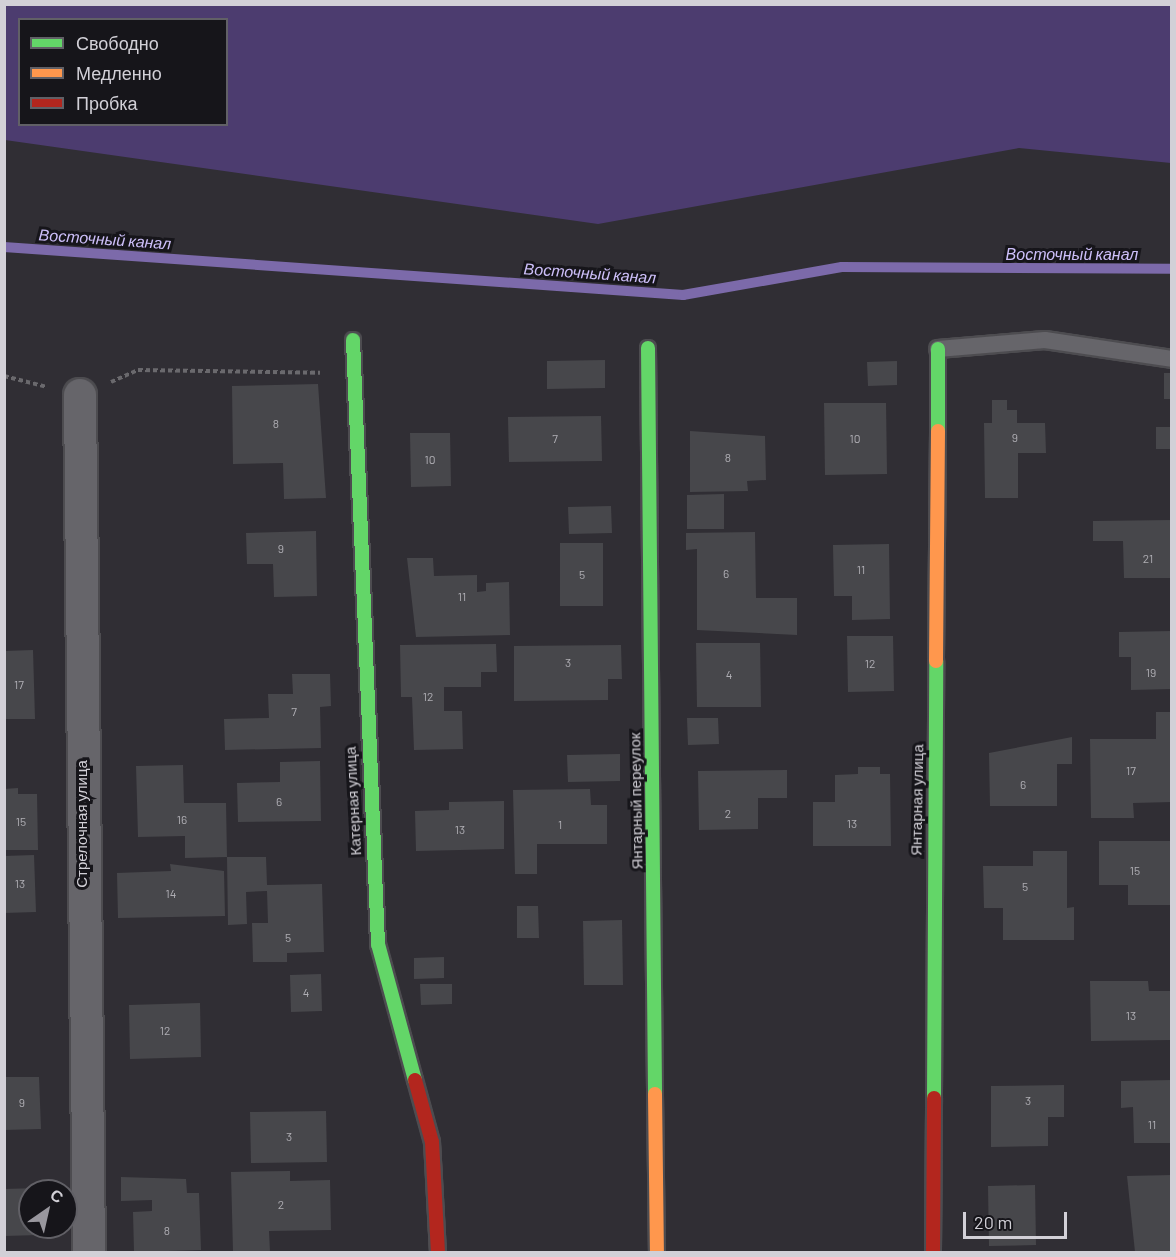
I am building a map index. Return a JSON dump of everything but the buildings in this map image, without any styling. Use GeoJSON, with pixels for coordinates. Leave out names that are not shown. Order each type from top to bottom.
{"type":"FeatureCollection","features":[{"type":"Feature","properties":{"kind":"street","name":"Катерная улица"},"geometry":{"type":"LineString","coordinates":[[352,340],[378,944],[432,1142],[438,1252]]}},
{"type":"Feature","properties":{"kind":"street","name":"Янтарный переулок"},"geometry":{"type":"LineString","coordinates":[[648,348],[657,1252]]}},
{"type":"Feature","properties":{"kind":"street","name":"Янтарная улица"},"geometry":{"type":"LineString","coordinates":[[933,1252],[938,348]]}},
{"type":"Feature","properties":{"kind":"street","name":"Стрелочная улица"},"geometry":{"type":"LineString","coordinates":[[80,395],[89,1252]]}},
{"type":"Feature","properties":{"kind":"lane"},"geometry":{"type":"LineString","coordinates":[[938,348],[1045,340],[1172,358]]}},
{"type":"Feature","properties":{"kind":"path"},"geometry":{"type":"LineString","coordinates":[[4,376],[80,395],[138,370],[354,373]]}},
{"type":"Feature","properties":{"kind":"shaded area"},"geometry":{"type":"Polygon","coordinates":[[[5,4],[1171,5],[1171,163],[1019,148],[598,224],[5,140],[5,4]]]}},
{"type":"Feature","properties":{"kind":"waterway","name":"Восточный канал"},"geometry":{"type":"LineString","coordinates":[[4,247],[683,295],[842,267],[1172,269]]}},
{"type":"Feature","properties":{"kind":"traffic: fast"},"geometry":{"type":"LineString","coordinates":[[353,340],[378,944],[415,1080]]}},
{"type":"Feature","properties":{"kind":"traffic: fast"},"geometry":{"type":"LineString","coordinates":[[648,348],[655,1094]]}},
{"type":"Feature","properties":{"kind":"traffic: fast"},"geometry":{"type":"LineString","coordinates":[[938,349],[938,431]]}},
{"type":"Feature","properties":{"kind":"traffic: fast"},"geometry":{"type":"LineString","coordinates":[[934,1098],[936,661]]}},
{"type":"Feature","properties":{"kind":"traffic: slow"},"geometry":{"type":"LineString","coordinates":[[936,661],[938,431]]}},
{"type":"Feature","properties":{"kind":"traffic: slow"},"geometry":{"type":"LineString","coordinates":[[655,1094],[657,1252]]}},
{"type":"Feature","properties":{"kind":"traffic: jam"},"geometry":{"type":"LineString","coordinates":[[415,1080],[432,1142],[438,1252]]}},
{"type":"Feature","properties":{"kind":"traffic: jam"},"geometry":{"type":"LineString","coordinates":[[933,1252],[934,1098]]}}]}
